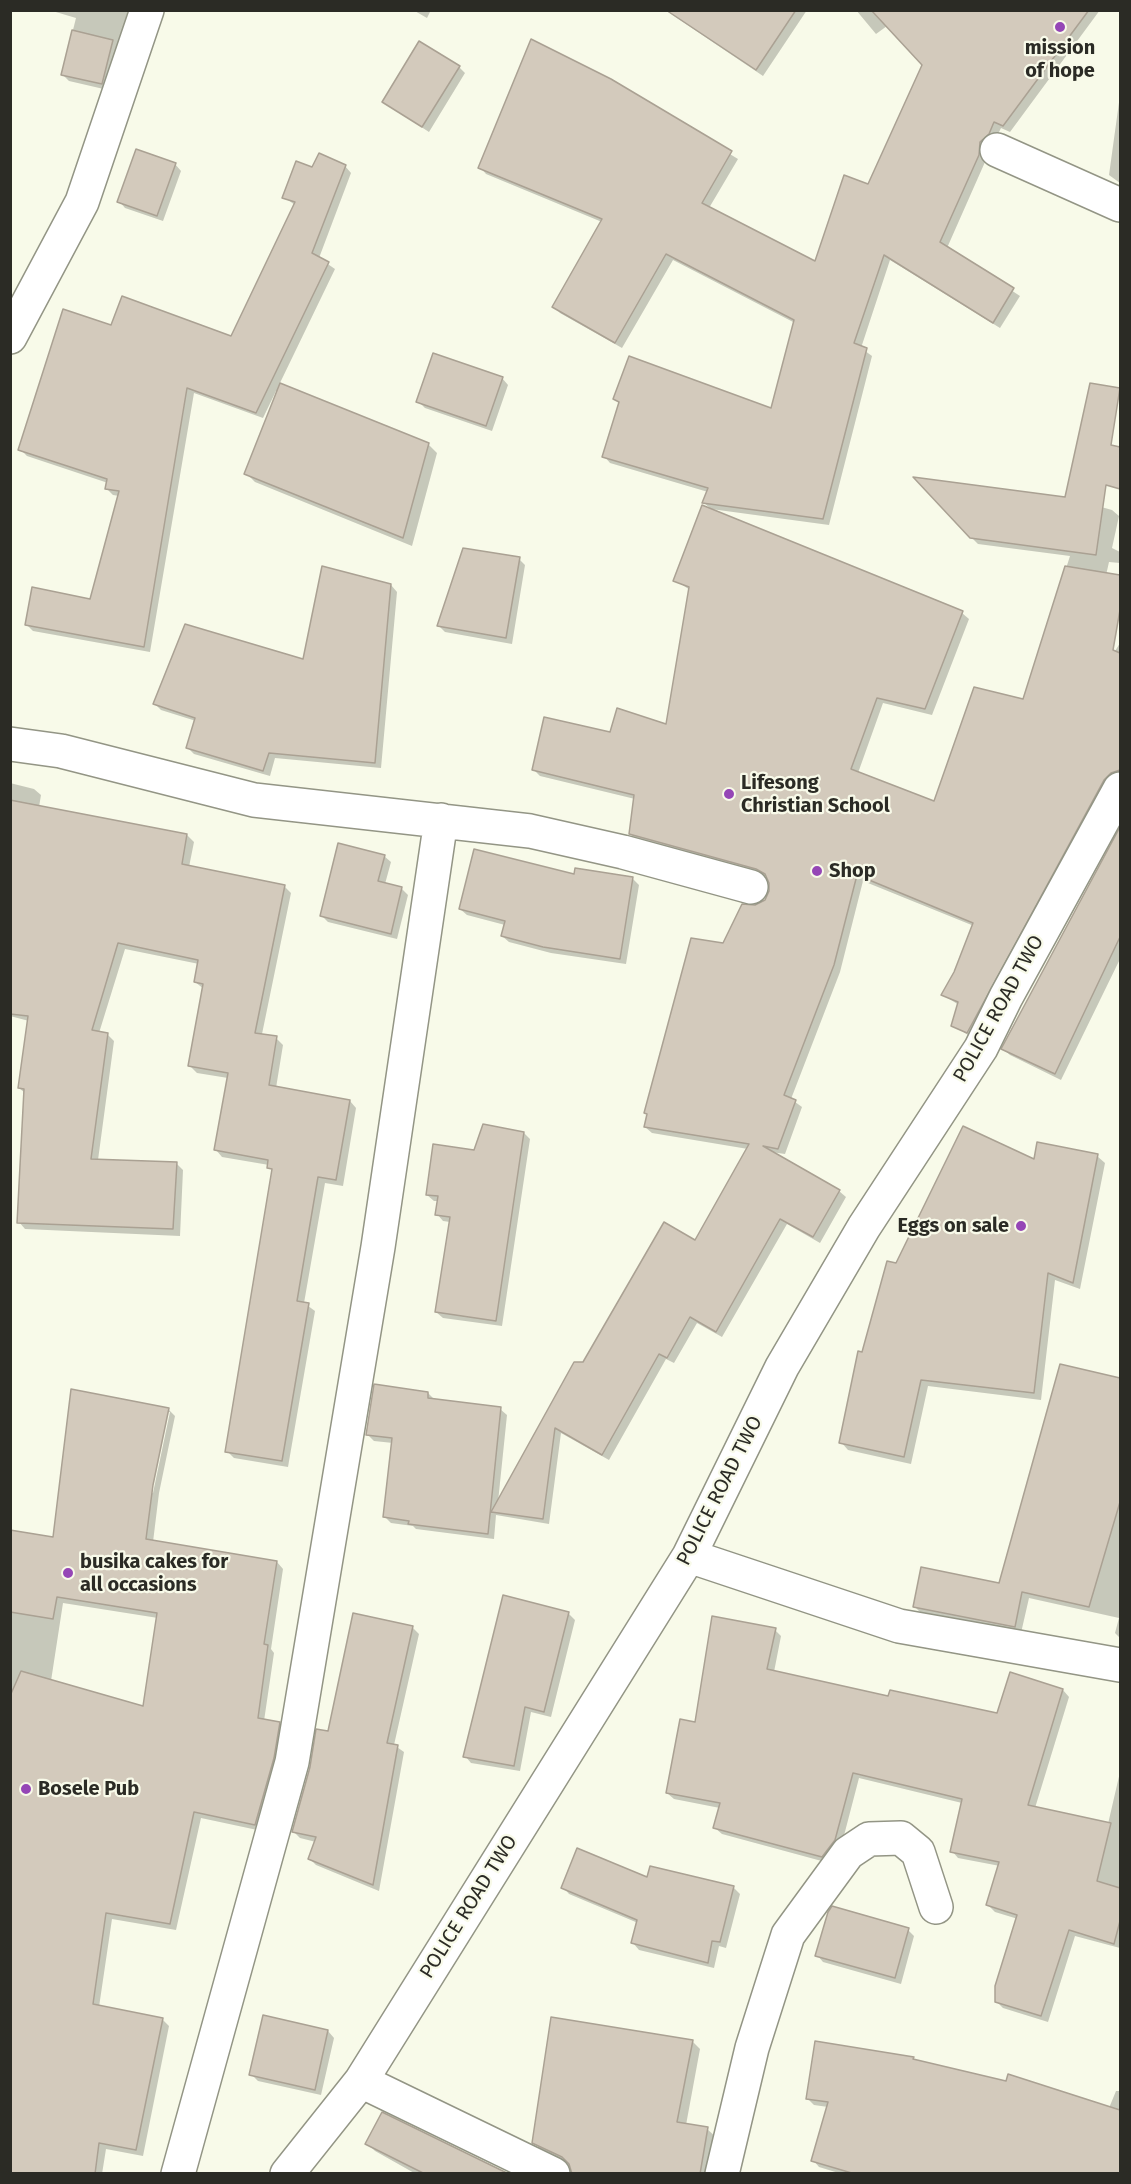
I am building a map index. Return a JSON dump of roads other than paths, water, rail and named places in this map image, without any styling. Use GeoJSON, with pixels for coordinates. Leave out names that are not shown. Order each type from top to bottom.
{"type":"FeatureCollection","features":[{"type":"Feature","properties":{"kind":"street"},"geometry":{"type":"LineString","coordinates":[[10,337],[82,202],[147,10]]}},
{"type":"Feature","properties":{"kind":"street"},"geometry":{"type":"LineString","coordinates":[[997,150],[1120,205]]}},
{"type":"Feature","properties":{"kind":"street"},"geometry":{"type":"LineString","coordinates":[[10,744],[61,751],[254,800],[530,831],[624,852],[751,887]]}},
{"type":"Feature","properties":{"kind":"street","name":"POLICE ROAD TWO"},"geometry":{"type":"LineString","coordinates":[[287,2174],[360,2081],[689,1556],[782,1367],[864,1227],[981,1048],[1006,997],[1120,789]]}},
{"type":"Feature","properties":{"kind":"street"},"geometry":{"type":"LineString","coordinates":[[177,2174],[292,1762],[376,1259],[441,820]]}},
{"type":"Feature","properties":{"kind":"street"},"geometry":{"type":"LineString","coordinates":[[689,1556],[899,1626],[1120,1665]]}},
{"type":"Feature","properties":{"kind":"street"},"geometry":{"type":"LineString","coordinates":[[722,2174],[752,2048],[788,1935],[848,1853],[869,1839],[901,1838],[918,1852],[936,1907]]}},
{"type":"Feature","properties":{"kind":"street"},"geometry":{"type":"LineString","coordinates":[[360,2081],[553,2174]]}},
{"type":"Feature","properties":{"kind":"place","name":"mission of hope"},"geometry":{"type":"Point","coordinates":[1060,27]}},
{"type":"Feature","properties":{"kind":"place","name":"Lifesong Christian School"},"geometry":{"type":"Point","coordinates":[729,794]}},
{"type":"Feature","properties":{"kind":"place","name":"Shop"},"geometry":{"type":"Point","coordinates":[817,871]}},
{"type":"Feature","properties":{"kind":"place","name":"Eggs on sale"},"geometry":{"type":"Point","coordinates":[1021,1226]}},
{"type":"Feature","properties":{"kind":"place","name":"busika cakes for all occasions"},"geometry":{"type":"Point","coordinates":[68,1573]}},
{"type":"Feature","properties":{"kind":"place","name":"Bosele Pub"},"geometry":{"type":"Point","coordinates":[26,1789]}}]}
